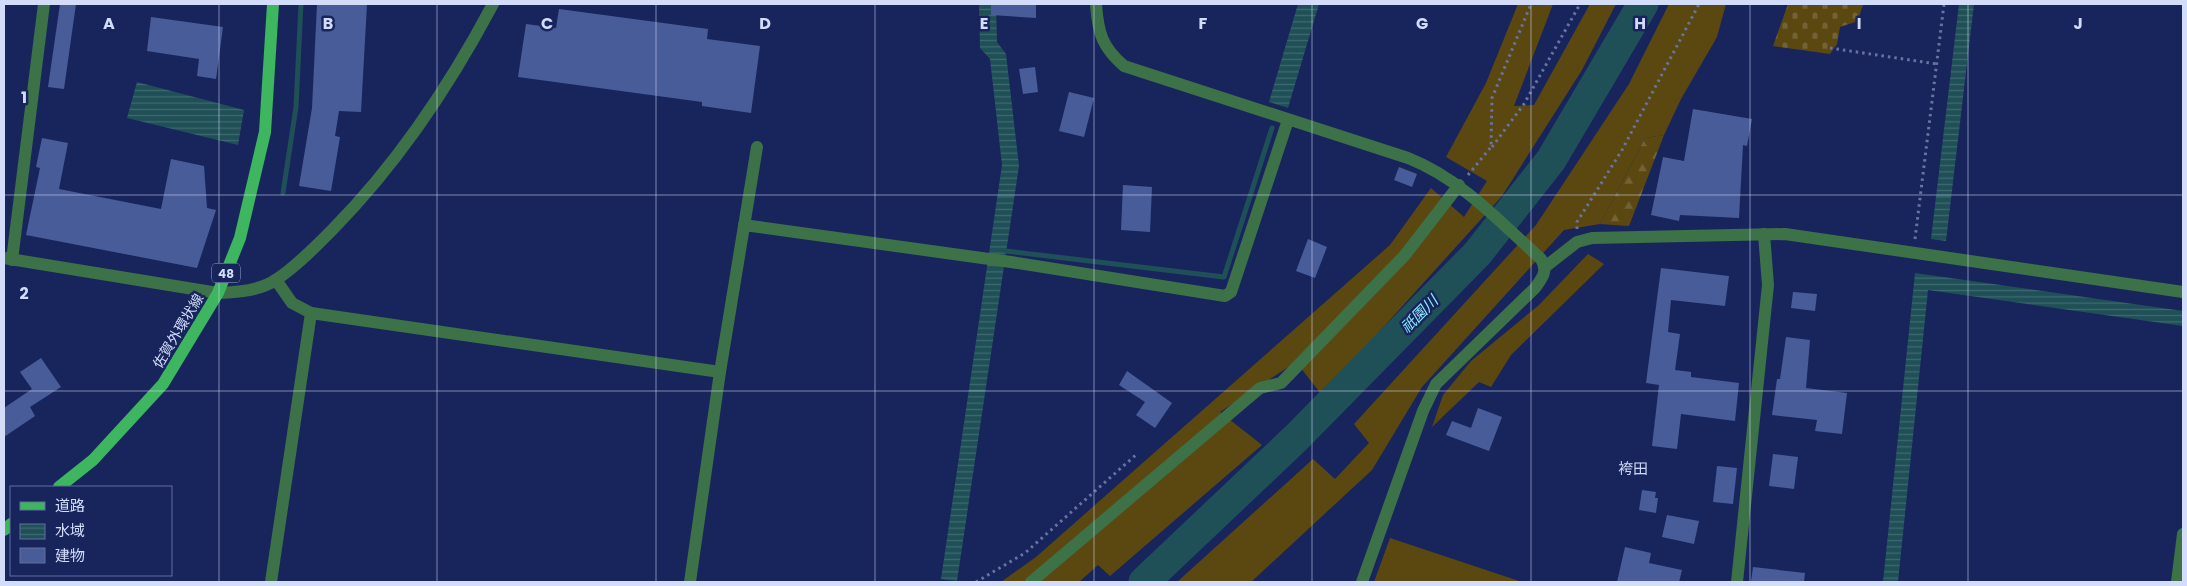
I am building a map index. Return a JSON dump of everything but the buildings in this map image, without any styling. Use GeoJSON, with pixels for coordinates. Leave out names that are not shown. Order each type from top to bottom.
{"type":"FeatureCollection","features":[{"type":"Feature","properties":{"kind":"main road","name":"佐賀外環状線"},"geometry":{"type":"LineString","coordinates":[[60,486],[93,460],[164,384],[218,293],[240,238],[265,132],[272,4]]}},
{"type":"Feature","properties":{"kind":"street"},"geometry":{"type":"LineString","coordinates":[[44,4],[8,259],[218,293],[247,290],[276,280],[318,244],[359,203],[417,128],[474,41],[493,4]]}},
{"type":"Feature","properties":{"kind":"street"},"geometry":{"type":"LineString","coordinates":[[1096,4],[1099,32],[1110,54],[1124,66],[1408,158],[1433,168],[1459,185],[1543,263],[1544,276],[1535,288],[1436,384],[1423,411],[1362,582]]}},
{"type":"Feature","properties":{"kind":"street"},"geometry":{"type":"LineString","coordinates":[[744,225],[1011,262],[1225,296],[1231,292],[1288,120]]}},
{"type":"Feature","properties":{"kind":"street"},"geometry":{"type":"LineString","coordinates":[[690,582],[720,372],[757,147]]}},
{"type":"Feature","properties":{"kind":"street"},"geometry":{"type":"LineString","coordinates":[[1030,582],[1260,388],[1280,383],[1405,255],[1459,185]]}},
{"type":"Feature","properties":{"kind":"street"},"geometry":{"type":"LineString","coordinates":[[1737,582],[1768,285],[1764,234]]}},
{"type":"Feature","properties":{"kind":"street"},"geometry":{"type":"LineString","coordinates":[[1543,263],[1577,242],[1592,238],[1785,234],[2183,292]]}},
{"type":"Feature","properties":{"kind":"street"},"geometry":{"type":"LineString","coordinates":[[276,280],[292,303],[312,313],[720,372]]}},
{"type":"Feature","properties":{"kind":"street"},"geometry":{"type":"LineString","coordinates":[[271,582],[312,313]]}},
{"type":"Feature","properties":{"kind":"street"},"geometry":{"type":"LineString","coordinates":[[2177,582],[2183,534]]}},
{"type":"Feature","properties":{"kind":"path"},"geometry":{"type":"LineString","coordinates":[[1491,147],[1492,98],[1531,4]]}},
{"type":"Feature","properties":{"kind":"path"},"geometry":{"type":"LineString","coordinates":[[1459,185],[1524,104],[1580,4]]}},
{"type":"Feature","properties":{"kind":"path"},"geometry":{"type":"LineString","coordinates":[[1577,242],[1577,222],[1622,150],[1699,4]]}},
{"type":"Feature","properties":{"kind":"path"},"geometry":{"type":"LineString","coordinates":[[1913,254],[1944,4]]}},
{"type":"Feature","properties":{"kind":"path"},"geometry":{"type":"LineString","coordinates":[[1830,48],[1937,64]]}},
{"type":"Feature","properties":{"kind":"path"},"geometry":{"type":"LineString","coordinates":[[976,582],[1025,554],[1138,454]]}},
{"type":"Feature","properties":{"kind":"green space"},"geometry":{"type":"Polygon","coordinates":[[[1518,4],[1553,4],[1514,106],[1534,105],[1590,4],[1616,4],[1582,70],[1502,196],[1322,395],[1296,362],[1220,412],[1262,445],[1110,576],[1098,565],[1079,582],[1001,582],[1036,557],[1390,245],[1431,188],[1464,217],[1487,181],[1446,157],[1486,83],[1518,4]]]}},
{"type":"Feature","properties":{"kind":"green space"},"geometry":{"type":"Polygon","coordinates":[[[1669,4],[1726,4],[1717,37],[1681,99],[1664,135],[1645,138],[1600,224],[1564,230],[1422,387],[1372,470],[1251,582],[1177,582],[1313,459],[1335,479],[1369,443],[1354,424],[1536,225],[1629,84],[1669,4]]]}},
{"type":"Feature","properties":{"kind":"green space"},"geometry":{"type":"Polygon","coordinates":[[[1788,4],[1863,4],[1858,21],[1840,27],[1837,44],[1830,54],[1773,46],[1788,4]]]}},
{"type":"Feature","properties":{"kind":"green space"},"geometry":{"type":"Polygon","coordinates":[[[1664,135],[1629,226],[1600,224],[1645,138],[1664,135]]]}},
{"type":"Feature","properties":{"kind":"green space"},"geometry":{"type":"Polygon","coordinates":[[[1588,254],[1604,264],[1511,355],[1491,387],[1479,382],[1432,427],[1443,395],[1471,361],[1539,305],[1588,254]]]}},
{"type":"Feature","properties":{"kind":"green space"},"geometry":{"type":"Polygon","coordinates":[[[1390,538],[1522,582],[1374,582],[1390,538]]]}},
{"type":"Feature","properties":{"kind":"water"},"geometry":{"type":"Polygon","coordinates":[[[979,4],[996,4],[997,42],[1006,54],[1019,166],[957,581],[941,579],[1002,165],[990,59],[980,48],[979,4]]]}},
{"type":"Feature","properties":{"kind":"water"},"geometry":{"type":"Polygon","coordinates":[[[1298,4],[1319,4],[1288,108],[1269,102],[1298,4]]]}},
{"type":"Feature","properties":{"kind":"water"},"geometry":{"type":"Polygon","coordinates":[[[1959,4],[1974,4],[1946,241],[1931,239],[1959,4]]]}},
{"type":"Feature","properties":{"kind":"water"},"geometry":{"type":"Polygon","coordinates":[[[137,82],[244,110],[238,145],[127,118],[137,82]]]}},
{"type":"Feature","properties":{"kind":"water"},"geometry":{"type":"Polygon","coordinates":[[[1915,273],[2183,311],[2183,326],[1928,290],[1898,582],[1883,582],[1915,273]]]}},
{"type":"Feature","properties":{"kind":"waterway"},"geometry":{"type":"LineString","coordinates":[[283,193],[296,107],[301,4]]}},
{"type":"Feature","properties":{"kind":"waterway","name":"祇園川"},"geometry":{"type":"LineString","coordinates":[[1144,582],[1296,438],[1477,254],[1551,160],[1643,4]]}},
{"type":"Feature","properties":{"kind":"waterway"},"geometry":{"type":"LineString","coordinates":[[1006,251],[1224,277],[1272,128]]}},
{"type":"Feature","properties":{"kind":"district","name":"袴田"},"geometry":{"type":"Point","coordinates":[1633,468]}}]}
